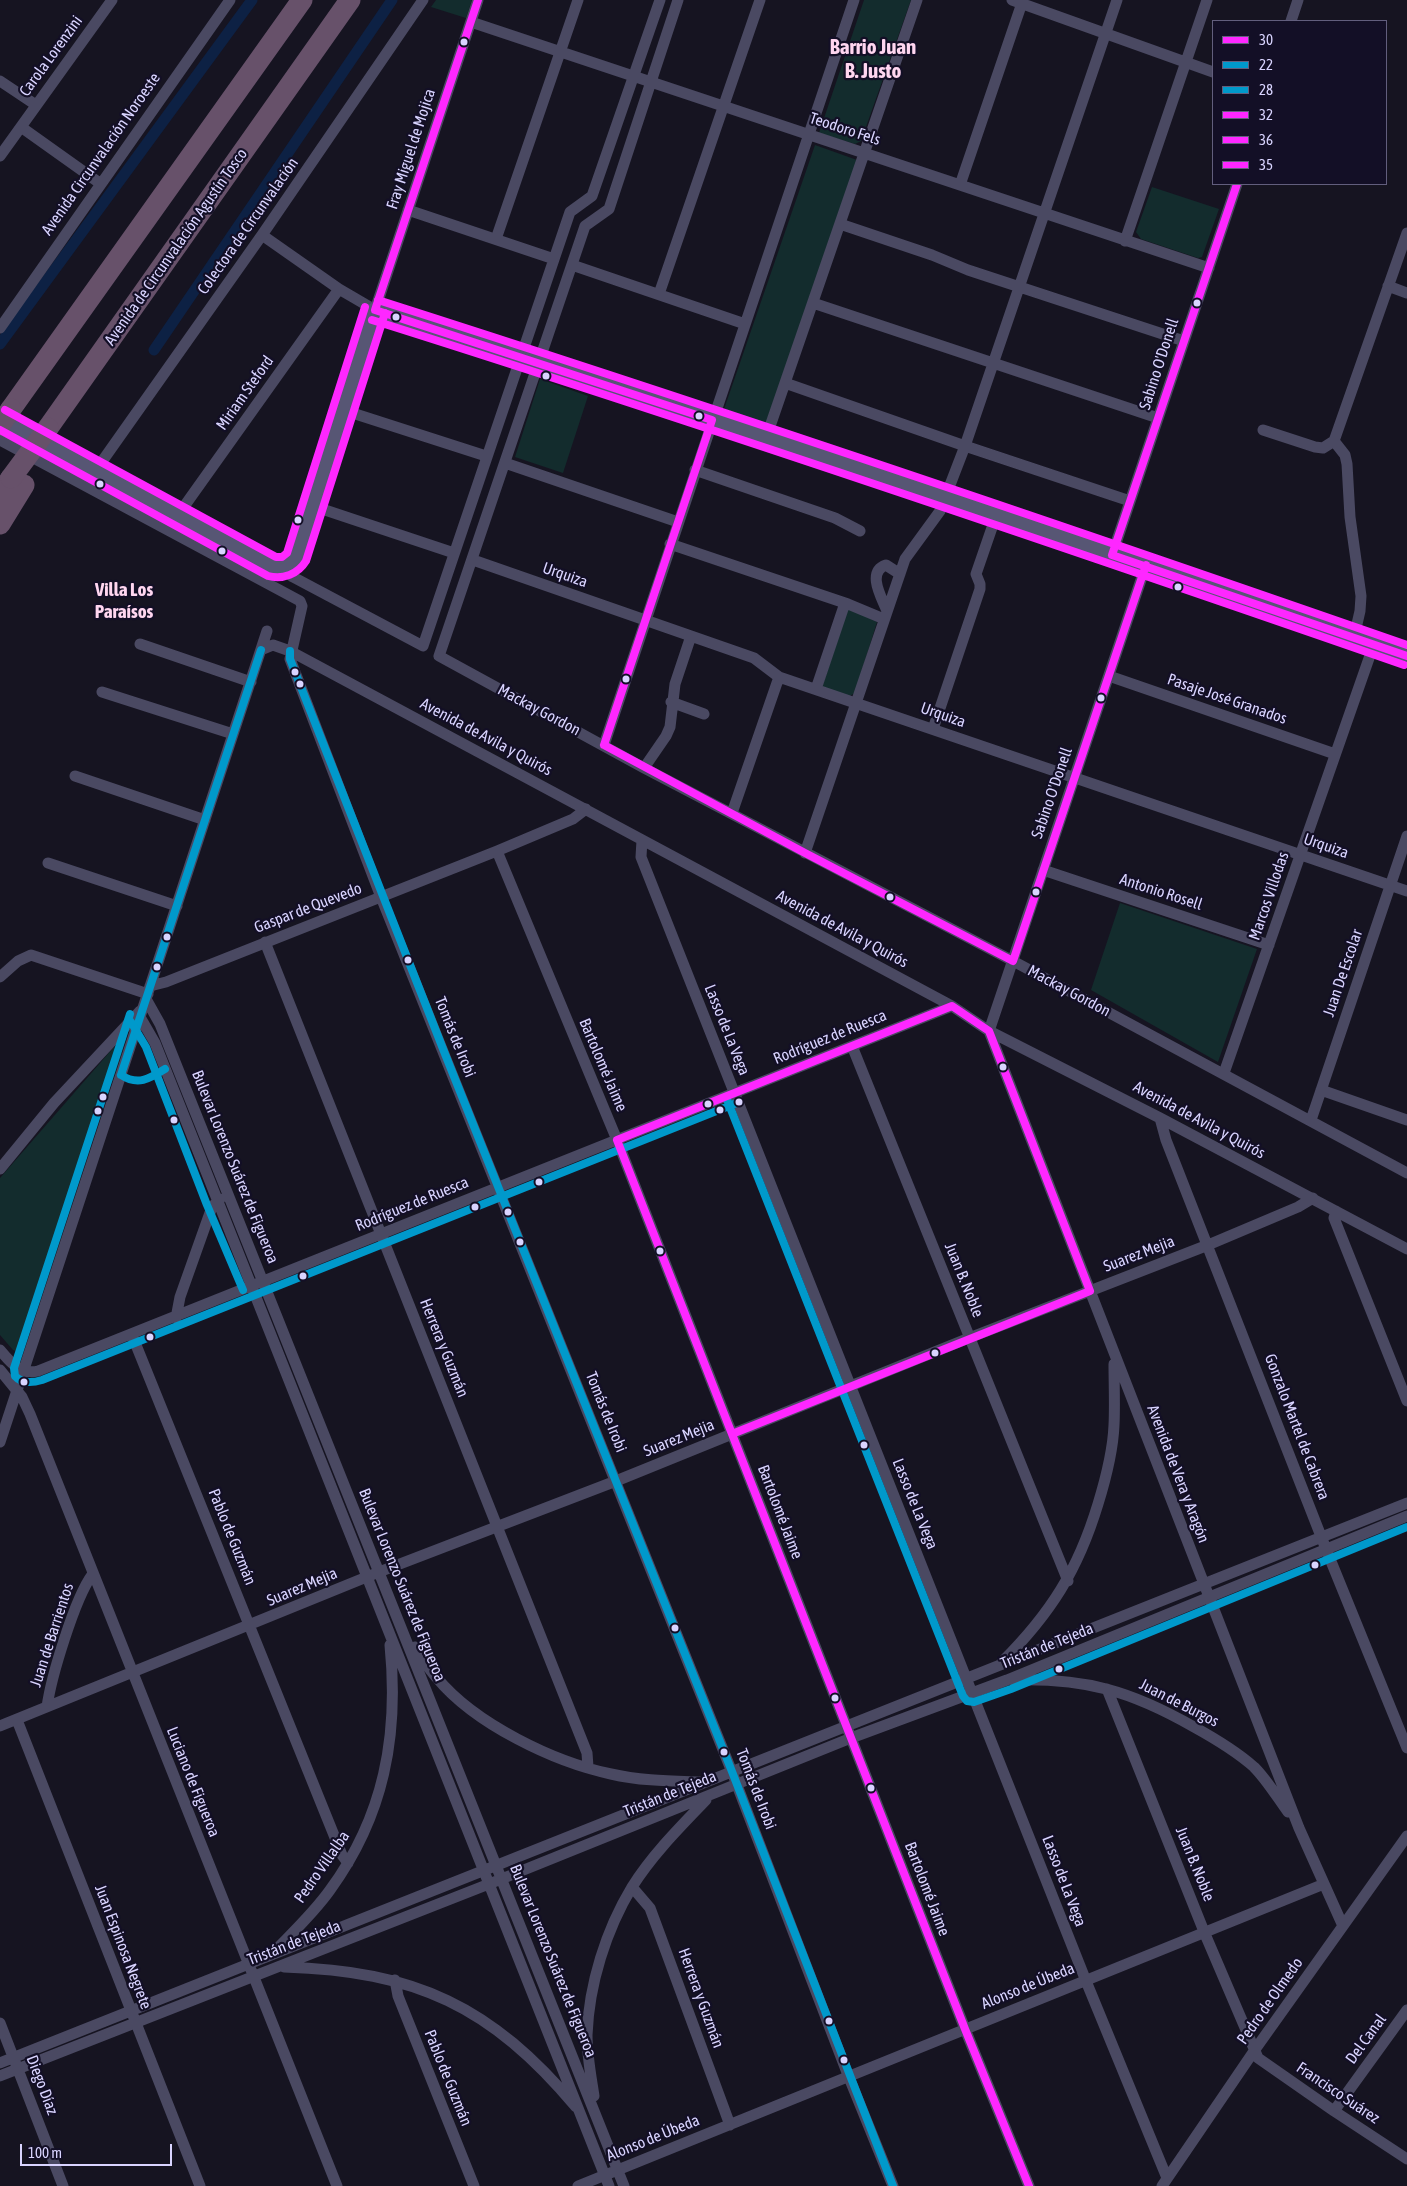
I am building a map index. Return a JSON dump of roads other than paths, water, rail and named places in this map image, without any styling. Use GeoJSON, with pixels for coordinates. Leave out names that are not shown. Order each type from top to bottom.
{"type":"FeatureCollection","features":[{"type":"Feature","properties":{"kind":"highway"},"geometry":{"type":"LineString","coordinates":[[4,418],[302,0]]}},
{"type":"Feature","properties":{"kind":"highway","name":"Avenida de Circunvalación Agustín Tosco"},"geometry":{"type":"LineString","coordinates":[[0,524],[12,486],[53,430],[153,280],[350,0]]}},
{"type":"Feature","properties":{"kind":"main road"},"geometry":{"type":"LineString","coordinates":[[4,418],[273,567],[286,572],[296,558],[375,310],[539,362],[1146,565],[1407,656]]}},
{"type":"Feature","properties":{"kind":"street","name":"Avenida Circunvalación Noroeste"},"geometry":{"type":"LineString","coordinates":[[0,328],[230,0]]}},
{"type":"Feature","properties":{"kind":"street","name":"Colectora de Circunvalación"},"geometry":{"type":"LineString","coordinates":[[96,470],[262,235],[423,0]]}},
{"type":"Feature","properties":{"kind":"street","name":"Fray Miguel de Mojica"},"geometry":{"type":"LineString","coordinates":[[375,310],[478,0]]}},
{"type":"Feature","properties":{"kind":"street"},"geometry":{"type":"LineString","coordinates":[[496,239],[578,0]]}},
{"type":"Feature","properties":{"kind":"street"},"geometry":{"type":"LineString","coordinates":[[284,593],[286,572],[423,646],[570,212],[592,196],[660,0]]}},
{"type":"Feature","properties":{"kind":"street"},"geometry":{"type":"LineString","coordinates":[[473,560],[585,226],[609,209],[678,0]]}},
{"type":"Feature","properties":{"kind":"street"},"geometry":{"type":"LineString","coordinates":[[659,294],[760,0]]}},
{"type":"Feature","properties":{"kind":"street"},"geometry":{"type":"LineString","coordinates":[[604,745],[854,0]]}},
{"type":"Feature","properties":{"kind":"street"},"geometry":{"type":"LineString","coordinates":[[766,438],[916,0]]}},
{"type":"Feature","properties":{"kind":"street"},"geometry":{"type":"LineString","coordinates":[[805,853],[900,574],[908,555],[946,499],[966,446],[1117,0]]}},
{"type":"Feature","properties":{"kind":"street"},"geometry":{"type":"LineString","coordinates":[[1125,241],[1207,0]]}},
{"type":"Feature","properties":{"kind":"street"},"geometry":{"type":"LineString","coordinates":[[1291,20],[1298,0]]}},
{"type":"Feature","properties":{"kind":"street","name":"Carola Lorenzini"},"geometry":{"type":"LineString","coordinates":[[0,156],[107,1]]}},
{"type":"Feature","properties":{"kind":"street"},"geometry":{"type":"LineString","coordinates":[[960,185],[1019,1],[1105,35],[1212,72]]}},
{"type":"Feature","properties":{"kind":"street","name":"Teodoro Fels"},"geometry":{"type":"LineString","coordinates":[[471,22],[863,151],[1044,214],[1209,268]]}},
{"type":"Feature","properties":{"kind":"street"},"geometry":{"type":"LineString","coordinates":[[0,80],[36,105]]}},
{"type":"Feature","properties":{"kind":"street"},"geometry":{"type":"LineString","coordinates":[[21,127],[100,184]]}},
{"type":"Feature","properties":{"kind":"street","name":"Sabino O'Donell"},"geometry":{"type":"LineString","coordinates":[[1112,555],[1237,185]]}},
{"type":"Feature","properties":{"kind":"street"},"geometry":{"type":"LineString","coordinates":[[408,210],[554,259]]}},
{"type":"Feature","properties":{"kind":"street"},"geometry":{"type":"LineString","coordinates":[[840,224],[1019,287],[1184,341]]}},
{"type":"Feature","properties":{"kind":"street"},"geometry":{"type":"LineString","coordinates":[[1263,430],[1315,447],[1323,448],[1334,441],[1407,233]]}},
{"type":"Feature","properties":{"kind":"street"},"geometry":{"type":"LineString","coordinates":[[262,235],[339,289],[375,310]]}},
{"type":"Feature","properties":{"kind":"street"},"geometry":{"type":"LineString","coordinates":[[572,265],[745,324]]}},
{"type":"Feature","properties":{"kind":"street"},"geometry":{"type":"LineString","coordinates":[[1388,286],[1407,293]]}},
{"type":"Feature","properties":{"kind":"street","name":"Miriam Steford"},"geometry":{"type":"LineString","coordinates":[[178,515],[339,289]]}},
{"type":"Feature","properties":{"kind":"street"},"geometry":{"type":"LineString","coordinates":[[813,302],[1158,418]]}},
{"type":"Feature","properties":{"kind":"street"},"geometry":{"type":"LineString","coordinates":[[785,383],[1130,501]]}},
{"type":"Feature","properties":{"kind":"street"},"geometry":{"type":"LineString","coordinates":[[343,410],[486,456]]}},
{"type":"Feature","properties":{"kind":"street"},"geometry":{"type":"LineString","coordinates":[[0,440],[300,601],[302,606],[290,651]]}},
{"type":"Feature","properties":{"kind":"street"},"geometry":{"type":"LineString","coordinates":[[1334,441],[1345,455],[1347,464],[1350,516],[1360,596],[1360,611],[1354,637]]}},
{"type":"Feature","properties":{"kind":"street"},"geometry":{"type":"LineString","coordinates":[[505,462],[678,522]]}},
{"type":"Feature","properties":{"kind":"street"},"geometry":{"type":"LineString","coordinates":[[695,470],[835,518],[860,531]]}},
{"type":"Feature","properties":{"kind":"street"},"geometry":{"type":"LineString","coordinates":[[312,506],[454,553]]}},
{"type":"Feature","properties":{"kind":"street"},"geometry":{"type":"LineString","coordinates":[[933,729],[980,589],[976,574],[996,516]]}},
{"type":"Feature","properties":{"kind":"street"},"geometry":{"type":"LineString","coordinates":[[670,544],[885,615]]}},
{"type":"Feature","properties":{"kind":"street","name":"Urquiza"},"geometry":{"type":"LineString","coordinates":[[473,560],[754,658],[779,677],[1407,891]]}},
{"type":"Feature","properties":{"kind":"street","name":"Mackay Gordon"},"geometry":{"type":"LineString","coordinates":[[473,560],[439,656],[644,768],[1013,960],[1407,1173]]}},
{"type":"Feature","properties":{"kind":"street"},"geometry":{"type":"LineString","coordinates":[[885,615],[875,580],[877,573],[880,567],[886,564],[900,574]]}},
{"type":"Feature","properties":{"kind":"street","name":"Sabino O'Donell"},"geometry":{"type":"LineString","coordinates":[[989,1031],[1146,565]]}},
{"type":"Feature","properties":{"kind":"street"},"geometry":{"type":"LineString","coordinates":[[816,690],[844,603]]}},
{"type":"Feature","properties":{"kind":"street"},"geometry":{"type":"LineString","coordinates":[[0,1442],[267,631]]}},
{"type":"Feature","properties":{"kind":"street"},"geometry":{"type":"LineString","coordinates":[[644,768],[670,727],[671,702],[675,684],[691,636]]}},
{"type":"Feature","properties":{"kind":"street"},"geometry":{"type":"LineString","coordinates":[[140,644],[251,682]]}},
{"type":"Feature","properties":{"kind":"street","name":"Marcos Villodas"},"geometry":{"type":"LineString","coordinates":[[1224,1074],[1374,644]]}},
{"type":"Feature","properties":{"kind":"street","name":"Avenida de Avila y Quirós"},"geometry":{"type":"LineString","coordinates":[[261,650],[273,645],[290,651],[952,1006],[989,1031],[1160,1118],[1407,1249]]}},
{"type":"Feature","properties":{"kind":"street","name":"Tomás de Irobi"},"geometry":{"type":"LineString","coordinates":[[290,651],[290,659],[381,897],[732,1772],[848,2075],[893,2186]]}},
{"type":"Feature","properties":{"kind":"street","name":"Pasaje José Granados"},"geometry":{"type":"LineString","coordinates":[[1108,676],[1335,754]]}},
{"type":"Feature","properties":{"kind":"street"},"geometry":{"type":"LineString","coordinates":[[732,813],[779,677]]}},
{"type":"Feature","properties":{"kind":"street"},"geometry":{"type":"LineString","coordinates":[[102,692],[233,734]]}},
{"type":"Feature","properties":{"kind":"street"},"geometry":{"type":"LineString","coordinates":[[671,702],[704,714]]}},
{"type":"Feature","properties":{"kind":"street"},"geometry":{"type":"LineString","coordinates":[[75,776],[205,820]]}},
{"type":"Feature","properties":{"kind":"street","name":"Gaspar de Quevedo"},"geometry":{"type":"LineString","coordinates":[[145,1001],[166,982],[497,851],[574,819],[586,810]]}},
{"type":"Feature","properties":{"kind":"street","name":"Juan De Escolar"},"geometry":{"type":"LineString","coordinates":[[1311,1120],[1407,836]]}},
{"type":"Feature","properties":{"kind":"street","name":"Lasso de La Vega"},"geometry":{"type":"LineString","coordinates":[[642,840],[640,857],[967,1679],[1164,2182]]}},
{"type":"Feature","properties":{"kind":"street","name":"Bartolomé Jaime"},"geometry":{"type":"LineString","coordinates":[[497,851],[617,1140],[964,2029],[1029,2186]]}},
{"type":"Feature","properties":{"kind":"street"},"geometry":{"type":"LineString","coordinates":[[48,863],[176,906]]}},
{"type":"Feature","properties":{"kind":"street","name":"Antonio Rosell"},"geometry":{"type":"LineString","coordinates":[[1043,870],[1269,945]]}},
{"type":"Feature","properties":{"kind":"street","name":"Herrera y Guzmán"},"geometry":{"type":"LineString","coordinates":[[265,942],[588,1753],[588,1768]]}},
{"type":"Feature","properties":{"kind":"street"},"geometry":{"type":"LineString","coordinates":[[0,978],[18,961],[31,955],[145,1001]]}},
{"type":"Feature","properties":{"kind":"street"},"geometry":{"type":"LineString","coordinates":[[0,1169],[54,1103],[145,1001]]}},
{"type":"Feature","properties":{"kind":"street","name":"Bulevar Lorenzo Suárez de Figueroa"},"geometry":{"type":"LineString","coordinates":[[145,1001],[160,1024],[264,1281],[624,2186]]}},
{"type":"Feature","properties":{"kind":"street","name":"Bulevar Lorenzo Suárez de Figueroa"},"geometry":{"type":"LineString","coordinates":[[145,1001],[155,1043],[216,1201],[252,1286],[607,2181]]}},
{"type":"Feature","properties":{"kind":"street","name":"Rodríguez de Ruesca"},"geometry":{"type":"LineString","coordinates":[[24,1371],[38,1372],[176,1318],[380,1234],[952,1006]]}},
{"type":"Feature","properties":{"kind":"street","name":"Avenida de Vera y Aragón"},"geometry":{"type":"LineString","coordinates":[[989,1031],[1299,1828],[1344,1926]]}},
{"type":"Feature","properties":{"kind":"street","name":"Juan B. Noble"},"geometry":{"type":"LineString","coordinates":[[852,1046],[1068,1581]]}},
{"type":"Feature","properties":{"kind":"street"},"geometry":{"type":"LineString","coordinates":[[1321,1090],[1407,1120]]}},
{"type":"Feature","properties":{"kind":"street","name":"Gonzalo Martel de Cabrera"},"geometry":{"type":"LineString","coordinates":[[1160,1118],[1166,1140],[1326,1549],[1407,1748]]}},
{"type":"Feature","properties":{"kind":"street"},"geometry":{"type":"LineString","coordinates":[[176,1318],[180,1298],[212,1207],[216,1201],[229,1195]]}},
{"type":"Feature","properties":{"kind":"street","name":"Suarez Mejia"},"geometry":{"type":"LineString","coordinates":[[0,1726],[251,1626],[379,1572],[616,1481],[969,1338],[1208,1245],[1298,1207],[1312,1198]]}},
{"type":"Feature","properties":{"kind":"street"},"geometry":{"type":"LineString","coordinates":[[1336,1210],[1334,1218],[1407,1400]]}},
{"type":"Feature","properties":{"kind":"street","name":"Pablo de Guzmán"},"geometry":{"type":"LineString","coordinates":[[132,1335],[339,1845],[348,1863]]}},
{"type":"Feature","properties":{"kind":"street"},"geometry":{"type":"LineString","coordinates":[[0,1350],[16,1367],[24,1371]]}},
{"type":"Feature","properties":{"kind":"street"},"geometry":{"type":"LineString","coordinates":[[998,1666],[1028,1636],[1068,1581],[1090,1530],[1103,1490],[1111,1453],[1114,1426],[1114,1355]]}},
{"type":"Feature","properties":{"kind":"street","name":"Luciano de Figueroa"},"geometry":{"type":"LineString","coordinates":[[0,1370],[17,1391],[30,1414],[92,1575],[337,2186]]}},
{"type":"Feature","properties":{"kind":"street","name":"Tristán de Tejeda"},"geometry":{"type":"LineString","coordinates":[[0,2076],[136,2024],[251,1971],[268,1957],[1407,1503]]}},
{"type":"Feature","properties":{"kind":"street","name":"Tristán de Tejeda"},"geometry":{"type":"LineString","coordinates":[[0,2063],[131,2012],[251,1971],[278,1966],[502,1879],[851,1738],[1006,1680],[1407,1516]]}},
{"type":"Feature","properties":{"kind":"street","name":"Juan de Barrientos"},"geometry":{"type":"LineString","coordinates":[[47,1707],[51,1685],[81,1593],[92,1575]]}},
{"type":"Feature","properties":{"kind":"street"},"geometry":{"type":"LineString","coordinates":[[403,1632],[436,1678],[474,1712],[537,1749],[588,1768],[636,1778],[706,1783]]}},
{"type":"Feature","properties":{"kind":"street","name":"Pedro Villalba"},"geometry":{"type":"LineString","coordinates":[[268,1957],[319,1904],[348,1863],[371,1818],[390,1749],[394,1696],[389,1634]]}},
{"type":"Feature","properties":{"kind":"street","name":"Juan de Burgos"},"geometry":{"type":"LineString","coordinates":[[1006,1680],[1063,1680],[1107,1689],[1142,1699],[1210,1736],[1254,1767],[1268,1783],[1299,1828]]}},
{"type":"Feature","properties":{"kind":"street","name":"Juan B. Noble"},"geometry":{"type":"LineString","coordinates":[[1107,1689],[1254,2051]]}},
{"type":"Feature","properties":{"kind":"street","name":"Juan Espinosa Negrete"},"geometry":{"type":"LineString","coordinates":[[17,1720],[200,2186]]}},
{"type":"Feature","properties":{"kind":"street"},"geometry":{"type":"LineString","coordinates":[[598,2120],[588,2063],[587,2036],[595,1978],[607,1940],[632,1887],[674,1834],[709,1796]]}},
{"type":"Feature","properties":{"kind":"street","name":"Pedro de Olmedo"},"geometry":{"type":"LineString","coordinates":[[1164,2182],[1254,2051],[1407,1836]]}},
{"type":"Feature","properties":{"kind":"street","name":"Alonso de Úbeda"},"geometry":{"type":"LineString","coordinates":[[578,2186],[607,2181],[617,2169],[730,2125],[848,2075],[1205,1934],[1324,1884]]}},
{"type":"Feature","properties":{"kind":"street","name":"Herrera y Guzmán"},"geometry":{"type":"LineString","coordinates":[[632,1887],[650,1908],[730,2125]]}},
{"type":"Feature","properties":{"kind":"street"},"geometry":{"type":"LineString","coordinates":[[278,1966],[338,1969],[395,1980],[451,2002],[484,2020],[531,2058],[552,2079],[582,2115]]}},
{"type":"Feature","properties":{"kind":"street","name":"Pablo de Guzmán"},"geometry":{"type":"LineString","coordinates":[[395,1980],[398,1996],[474,2186]]}},
{"type":"Feature","properties":{"kind":"street","name":"Del Canal"},"geometry":{"type":"LineString","coordinates":[[1334,2111],[1407,2010]]}},
{"type":"Feature","properties":{"kind":"street","name":"Diego Díaz"},"geometry":{"type":"LineString","coordinates":[[0,2023],[63,2186]]}},
{"type":"Feature","properties":{"kind":"street"},"geometry":{"type":"LineString","coordinates":[[1396,2025],[1407,2031]]}},
{"type":"Feature","properties":{"kind":"street","name":"Francisco Suárez"},"geometry":{"type":"LineString","coordinates":[[1254,2051],[1258,2058],[1334,2111],[1407,2158]]}},
{"type":"Feature","properties":{"kind":"waterway"},"geometry":{"type":"LineString","coordinates":[[0,344],[252,0]]}},
{"type":"Feature","properties":{"kind":"waterway"},"geometry":{"type":"LineString","coordinates":[[154,350],[392,0]]}},
{"type":"Feature","properties":{"kind":"district","name":"Barrio Juan B. Justo"},"geometry":{"type":"Point","coordinates":[873,59]}},
{"type":"Feature","properties":{"kind":"district","name":"Villa Los Paraísos"},"geometry":{"type":"Point","coordinates":[124,601]}}]}
